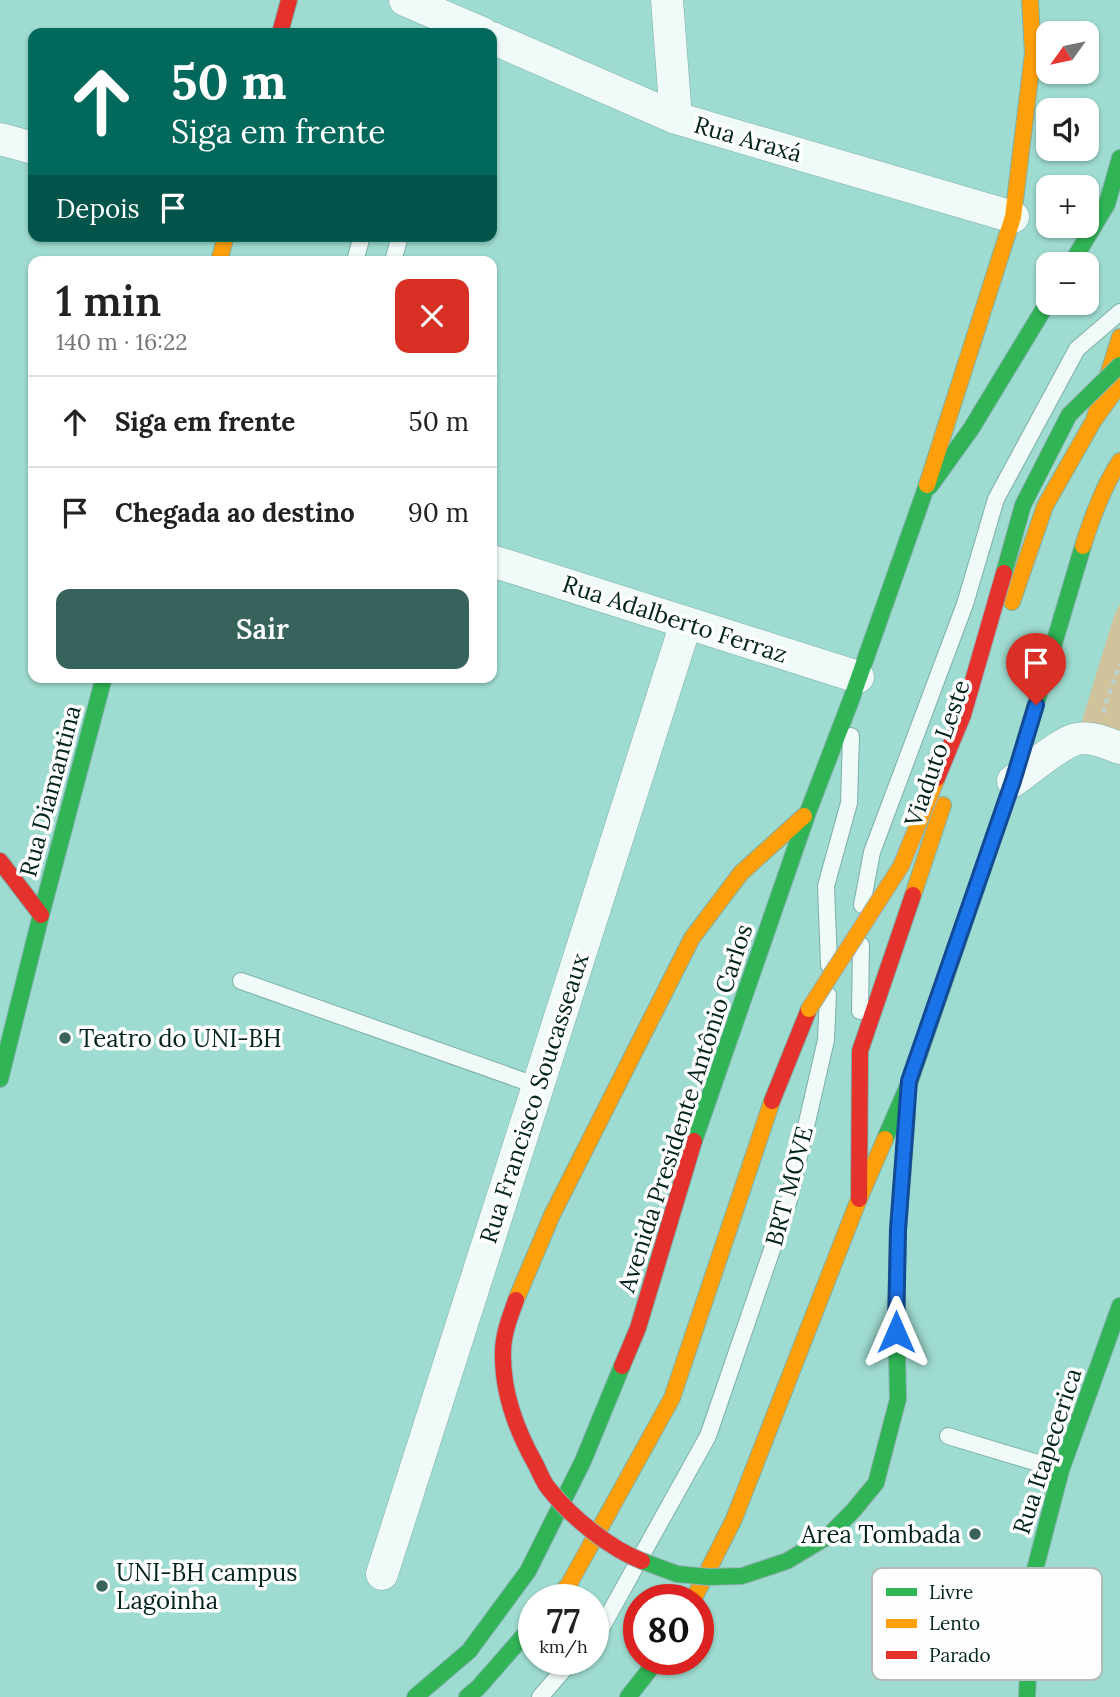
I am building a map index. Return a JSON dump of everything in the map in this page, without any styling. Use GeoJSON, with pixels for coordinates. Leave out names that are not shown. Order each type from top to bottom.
{"type":"FeatureCollection","features":[{"type":"Feature","properties":{"kind":"main road"},"geometry":{"type":"LineString","coordinates":[[281,28],[289,0]]}},
{"type":"Feature","properties":{"kind":"main road"},"geometry":{"type":"LineString","coordinates":[[925,491],[1013,217],[1032,53],[1030,0]]}},
{"type":"Feature","properties":{"kind":"main road"},"geometry":{"type":"LineString","coordinates":[[1078,252],[1107,204],[1120,159]]}},
{"type":"Feature","properties":{"kind":"main road"},"geometry":{"type":"LineString","coordinates":[[925,491],[971,429],[1040,315]]}},
{"type":"Feature","properties":{"kind":"main road","name":"Viaduto Leste"},"geometry":{"type":"LineString","coordinates":[[859,1199],[860,1052],[1045,506],[1094,420],[1120,337]]}},
{"type":"Feature","properties":{"kind":"main road"},"geometry":{"type":"LineString","coordinates":[[569,1584],[672,1398],[772,1101],[808,1009],[901,866],[934,788],[964,715],[1023,505],[1069,415],[1120,365]]}},
{"type":"Feature","properties":{"kind":"main road"},"geometry":{"type":"LineString","coordinates":[[1094,420],[1120,384]]}},
{"type":"Feature","properties":{"kind":"main road"},"geometry":{"type":"LineString","coordinates":[[701,1584],[734,1519],[859,1199],[909,1081],[1013,781],[1089,527],[1111,475],[1120,461]]}},
{"type":"Feature","properties":{"kind":"main road","name":"Avenida Presidente Antônio Carlos"},"geometry":{"type":"LineString","coordinates":[[415,1697],[469,1651],[528,1571],[583,1461],[638,1328],[695,1139],[808,812],[925,491]]}},
{"type":"Feature","properties":{"kind":"main road","name":"Rua Diamantina"},"geometry":{"type":"LineString","coordinates":[[0,1079],[102,683]]}},
{"type":"Feature","properties":{"kind":"main road"},"geometry":{"type":"LineString","coordinates":[[808,812],[741,873],[692,938],[552,1215],[507,1324],[503,1351],[505,1382],[511,1412],[530,1455],[548,1488],[584,1525],[624,1554],[677,1574],[742,1576],[787,1561],[827,1537],[876,1483],[898,1399],[898,1230],[909,1081]]}},
{"type":"Feature","properties":{"kind":"main road"},"geometry":{"type":"LineString","coordinates":[[0,861],[41,915]]}},
{"type":"Feature","properties":{"kind":"main road","name":"Rua Itapecerica"},"geometry":{"type":"LineString","coordinates":[[1035,1568],[1061,1470],[1120,1306]]}},
{"type":"Feature","properties":{"kind":"main road"},"geometry":{"type":"LineString","coordinates":[[467,1697],[518,1642]]}},
{"type":"Feature","properties":{"kind":"main road"},"geometry":{"type":"LineString","coordinates":[[621,1693],[641,1675]]}},
{"type":"Feature","properties":{"kind":"street"},"geometry":{"type":"LineString","coordinates":[[405,0],[470,28]]}},
{"type":"Feature","properties":{"kind":"street"},"geometry":{"type":"LineString","coordinates":[[667,0],[677,118]]}},
{"type":"Feature","properties":{"kind":"street","name":"Rua Araxá"},"geometry":{"type":"LineString","coordinates":[[497,40],[677,118],[1013,217]]}},
{"type":"Feature","properties":{"kind":"street"},"geometry":{"type":"LineString","coordinates":[[0,139],[28,147]]}},
{"type":"Feature","properties":{"kind":"street","name":"Rua Adalberto Ferraz"},"geometry":{"type":"LineString","coordinates":[[497,563],[685,623],[855,689]]}},
{"type":"Feature","properties":{"kind":"street","name":"Rua Francisco Soucasseaux"},"geometry":{"type":"LineString","coordinates":[[382,1574],[685,623]]}},
{"type":"Feature","properties":{"kind":"street"},"geometry":{"type":"LineString","coordinates":[[1013,781],[1057,749],[1076,739],[1096,739],[1113,745]]}},
{"type":"Feature","properties":{"kind":"lane"},"geometry":{"type":"LineString","coordinates":[[826,1040],[861,909],[872,852],[965,604],[996,499],[1077,349],[1120,312]]}},
{"type":"Feature","properties":{"kind":"lane","name":"BRT MOVE"},"geometry":{"type":"LineString","coordinates":[[609,1614],[708,1436],[789,1200],[826,1040],[829,964],[826,886],[849,803],[855,689]]}},
{"type":"Feature","properties":{"kind":"lane"},"geometry":{"type":"LineString","coordinates":[[860,1052],[861,909]]}},
{"type":"Feature","properties":{"kind":"lane"},"geometry":{"type":"LineString","coordinates":[[241,981],[538,1086]]}},
{"type":"Feature","properties":{"kind":"lane"},"geometry":{"type":"LineString","coordinates":[[1101,1358],[1120,1362]]}},
{"type":"Feature","properties":{"kind":"lane"},"geometry":{"type":"LineString","coordinates":[[948,1436],[1061,1470]]}},
{"type":"Feature","properties":{"kind":"lane"},"geometry":{"type":"LineString","coordinates":[[540,1697],[559,1675]]}},
{"type":"Feature","properties":{"kind":"lane"},"geometry":{"type":"LineString","coordinates":[[621,1693],[637,1675]]}},
{"type":"Feature","properties":{"kind":"path"},"geometry":{"type":"LineString","coordinates":[[1113,745],[1103,718],[1120,664]]}},
{"type":"Feature","properties":{"kind":"shaded area"},"geometry":{"type":"Polygon","coordinates":[[[1120,604],[1120,741],[1080,727],[1120,604]]]}},
{"type":"Feature","properties":{"kind":"traffic: fast"},"geometry":{"type":"LineString","coordinates":[[1078,252],[1107,204],[1120,158]]}},
{"type":"Feature","properties":{"kind":"traffic: fast"},"geometry":{"type":"LineString","coordinates":[[930,486],[971,429],[1040,315]]}},
{"type":"Feature","properties":{"kind":"traffic: fast"},"geometry":{"type":"LineString","coordinates":[[1004,573],[1023,505],[1069,415],[1120,365]]}},
{"type":"Feature","properties":{"kind":"traffic: fast"},"geometry":{"type":"LineString","coordinates":[[694,1141],[808,812],[851,700],[927,485]]}},
{"type":"Feature","properties":{"kind":"traffic: fast"},"geometry":{"type":"LineString","coordinates":[[885,1139],[910,1081],[1013,781],[1083,546]]}},
{"type":"Feature","properties":{"kind":"traffic: fast"},"geometry":{"type":"LineString","coordinates":[[0,1079],[102,683]]}},
{"type":"Feature","properties":{"kind":"traffic: fast"},"geometry":{"type":"LineString","coordinates":[[898,1399],[898,1230],[907,1115]]}},
{"type":"Feature","properties":{"kind":"traffic: fast"},"geometry":{"type":"LineString","coordinates":[[1035,1568],[1061,1470],[1120,1306]]}},
{"type":"Feature","properties":{"kind":"traffic: fast"},"geometry":{"type":"LineString","coordinates":[[415,1697],[469,1651],[528,1571],[583,1461],[622,1366]]}},
{"type":"Feature","properties":{"kind":"traffic: fast"},"geometry":{"type":"LineString","coordinates":[[642,1561],[677,1574],[742,1576],[787,1561],[827,1537],[876,1483],[898,1399]]}},
{"type":"Feature","properties":{"kind":"traffic: fast"},"geometry":{"type":"LineString","coordinates":[[467,1697],[518,1642]]}},
{"type":"Feature","properties":{"kind":"traffic: fast"},"geometry":{"type":"LineString","coordinates":[[628,1697],[645,1675]]}},
{"type":"Feature","properties":{"kind":"traffic: fast"},"geometry":{"type":"LineString","coordinates":[[1027,1697],[1028,1680]]}},
{"type":"Feature","properties":{"kind":"traffic: slow"},"geometry":{"type":"LineString","coordinates":[[927,485],[1013,217],[1033,53],[1030,0]]}},
{"type":"Feature","properties":{"kind":"traffic: slow"},"geometry":{"type":"LineString","coordinates":[[220,256],[224,242]]}},
{"type":"Feature","properties":{"kind":"traffic: slow"},"geometry":{"type":"LineString","coordinates":[[1012,602],[1045,506],[1094,420],[1120,337]]}},
{"type":"Feature","properties":{"kind":"traffic: slow"},"geometry":{"type":"LineString","coordinates":[[1094,420],[1120,384]]}},
{"type":"Feature","properties":{"kind":"traffic: slow"},"geometry":{"type":"LineString","coordinates":[[1083,546],[1098,502],[1120,461]]}},
{"type":"Feature","properties":{"kind":"traffic: slow"},"geometry":{"type":"LineString","coordinates":[[809,1009],[901,866],[937,778]]}},
{"type":"Feature","properties":{"kind":"traffic: slow"},"geometry":{"type":"LineString","coordinates":[[913,895],[943,805]]}},
{"type":"Feature","properties":{"kind":"traffic: slow"},"geometry":{"type":"LineString","coordinates":[[516,1300],[552,1215],[692,938],[741,873],[804,816]]}},
{"type":"Feature","properties":{"kind":"traffic: slow"},"geometry":{"type":"LineString","coordinates":[[569,1584],[672,1398],[772,1101]]}},
{"type":"Feature","properties":{"kind":"traffic: slow"},"geometry":{"type":"LineString","coordinates":[[701,1584],[734,1519],[885,1139]]}},
{"type":"Feature","properties":{"kind":"traffic: jam"},"geometry":{"type":"LineString","coordinates":[[281,28],[289,0]]}},
{"type":"Feature","properties":{"kind":"traffic: jam"},"geometry":{"type":"LineString","coordinates":[[937,778],[963,715],[1004,573]]}},
{"type":"Feature","properties":{"kind":"traffic: jam"},"geometry":{"type":"LineString","coordinates":[[0,861],[41,915]]}},
{"type":"Feature","properties":{"kind":"traffic: jam"},"geometry":{"type":"LineString","coordinates":[[859,1199],[860,1051],[913,895]]}},
{"type":"Feature","properties":{"kind":"traffic: jam"},"geometry":{"type":"LineString","coordinates":[[772,1101],[809,1009]]}},
{"type":"Feature","properties":{"kind":"traffic: jam"},"geometry":{"type":"LineString","coordinates":[[622,1366],[638,1328],[694,1141]]}},
{"type":"Feature","properties":{"kind":"traffic: jam"},"geometry":{"type":"LineString","coordinates":[[516,1300],[504,1339],[503,1367],[508,1397],[522,1438],[545,1483],[558,1500],[591,1531],[642,1561]]}},
{"type":"Feature","properties":{"kind":"place","name":"Teatro do UNI-BH"},"geometry":{"type":"Point","coordinates":[65,1038]}},
{"type":"Feature","properties":{"kind":"place","name":"Area Tombada"},"geometry":{"type":"Point","coordinates":[975,1534]}},
{"type":"Feature","properties":{"kind":"place","name":"UNI-BH campus Lagoinha"},"geometry":{"type":"Point","coordinates":[102,1586]}},
{"type":"Feature","properties":{"kind":"route"},"geometry":{"type":"LineString","coordinates":[[896,1332],[898,1230],[909,1081],[1013,781],[1036,705]]}}]}
